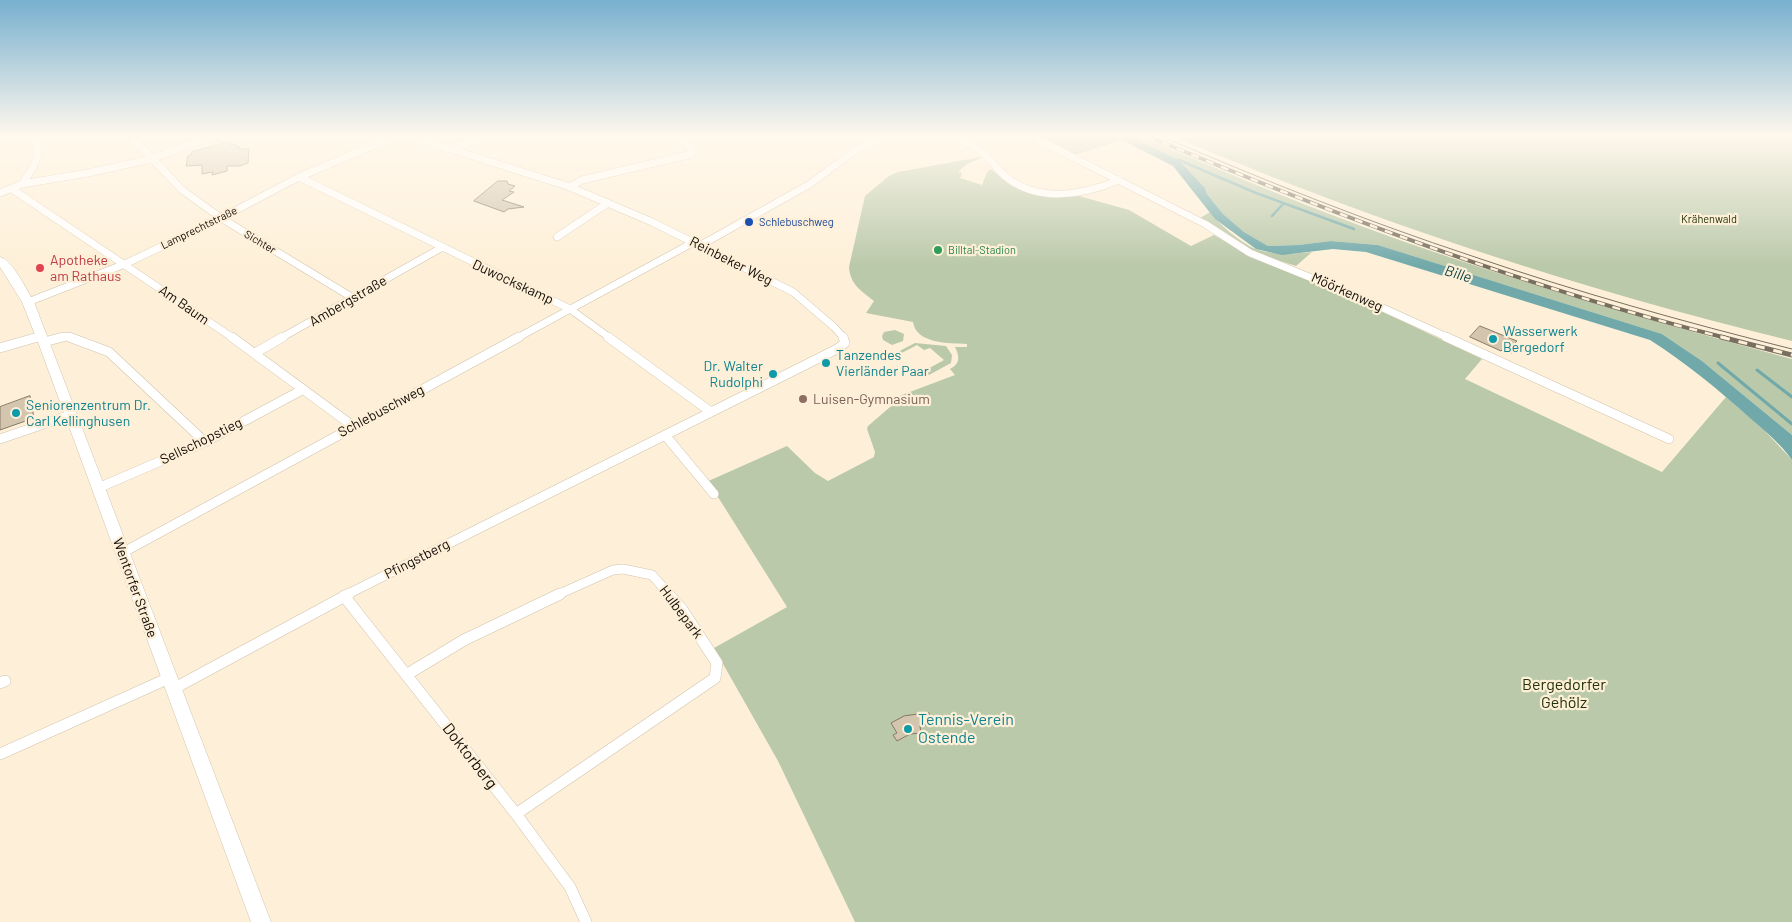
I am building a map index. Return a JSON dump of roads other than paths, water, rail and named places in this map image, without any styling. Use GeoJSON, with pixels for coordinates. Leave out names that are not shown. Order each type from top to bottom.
{"type":"FeatureCollection","features":[{"type":"Feature","properties":{"kind":"main road","name":"Wentorfer Straße"},"geometry":{"type":"LineString","coordinates":[[0,260],[11,273],[28,302],[43,339],[261,922]]}},
{"type":"Feature","properties":{"kind":"street"},"geometry":{"type":"LineString","coordinates":[[22,184],[25,179]]}},
{"type":"Feature","properties":{"kind":"street"},"geometry":{"type":"LineString","coordinates":[[0,193],[22,184],[52,179]]}},
{"type":"Feature","properties":{"kind":"street","name":"Sichter"},"geometry":{"type":"LineString","coordinates":[[171,179],[182,190],[221,218],[354,298]]}},
{"type":"Feature","properties":{"kind":"street","name":"Lamprechtstraße"},"geometry":{"type":"LineString","coordinates":[[28,302],[125,264],[297,179]]}},
{"type":"Feature","properties":{"kind":"street","name":"Duwockskamp"},"geometry":{"type":"LineString","coordinates":[[301,179],[570,309],[711,412]]}},
{"type":"Feature","properties":{"kind":"street","name":"Reinbeker Weg"},"geometry":{"type":"LineString","coordinates":[[544,179],[570,187],[608,203],[697,244],[793,292],[843,336]]}},
{"type":"Feature","properties":{"kind":"street"},"geometry":{"type":"LineString","coordinates":[[570,187],[586,179]]}},
{"type":"Feature","properties":{"kind":"street","name":"Schlebuschweg"},"geometry":{"type":"LineString","coordinates":[[122,553],[570,309],[697,244],[817,179]]}},
{"type":"Feature","properties":{"kind":"street"},"geometry":{"type":"LineString","coordinates":[[1008,179],[1033,191],[1046,194],[1072,194],[1093,191],[1119,180]]}},
{"type":"Feature","properties":{"kind":"street","name":"Möörkenweg"},"geometry":{"type":"LineString","coordinates":[[1119,180],[1205,224],[1250,253],[1361,298],[1669,439]]}},
{"type":"Feature","properties":{"kind":"street","name":"Am Baum"},"geometry":{"type":"LineString","coordinates":[[12,189],[255,353],[302,390],[353,426]]}},
{"type":"Feature","properties":{"kind":"street"},"geometry":{"type":"LineString","coordinates":[[557,237],[608,203]]}},
{"type":"Feature","properties":{"kind":"street","name":"Ambergstraße"},"geometry":{"type":"LineString","coordinates":[[255,353],[441,248]]}},
{"type":"Feature","properties":{"kind":"street"},"geometry":{"type":"LineString","coordinates":[[0,348],[66,336],[109,352],[205,442]]}},
{"type":"Feature","properties":{"kind":"street","name":"Pfingstberg"},"geometry":{"type":"LineString","coordinates":[[0,754],[171,684],[837,349],[845,343],[843,336]]}},
{"type":"Feature","properties":{"kind":"street","name":"Sellschopstieg"},"geometry":{"type":"LineString","coordinates":[[98,488],[205,442],[302,390]]}},
{"type":"Feature","properties":{"kind":"street"},"geometry":{"type":"LineString","coordinates":[[0,439],[70,415]]}},
{"type":"Feature","properties":{"kind":"street"},"geometry":{"type":"LineString","coordinates":[[665,435],[714,494]]}},
{"type":"Feature","properties":{"kind":"street","name":"Hulbepark"},"geometry":{"type":"LineString","coordinates":[[406,675],[464,640],[516,613],[613,570],[632,569],[652,575],[681,608],[717,663],[715,678],[516,814]]}},
{"type":"Feature","properties":{"kind":"street","name":"Doktorberg"},"geometry":{"type":"LineString","coordinates":[[344,596],[516,814],[570,888],[586,922]]}},
{"type":"Feature","properties":{"kind":"water","name":"Bille"},"geometry":{"type":"Polygon","coordinates":[[[1183,179],[1197,179],[1223,214],[1244,232],[1268,246],[1331,241],[1378,245],[1662,334],[1702,361],[1792,435],[1792,460],[1773,438],[1727,398],[1689,367],[1650,340],[1366,252],[1333,249],[1282,255],[1256,249],[1215,219],[1183,179]]]}},
{"type":"Feature","properties":{"kind":"waterway"},"geometry":{"type":"LineString","coordinates":[[1223,179],[1284,203]]}},
{"type":"Feature","properties":{"kind":"waterway"},"geometry":{"type":"LineString","coordinates":[[1272,216],[1284,203]]}},
{"type":"Feature","properties":{"kind":"waterway"},"geometry":{"type":"LineString","coordinates":[[1284,203],[1354,229]]}},
{"type":"Feature","properties":{"kind":"waterway"},"geometry":{"type":"LineString","coordinates":[[1718,363],[1792,424]]}},
{"type":"Feature","properties":{"kind":"waterway"},"geometry":{"type":"LineString","coordinates":[[1757,370],[1792,397]]}},
{"type":"Feature","properties":{"kind":"tram line"},"geometry":{"type":"LineString","coordinates":[[1265,179],[1393,229],[1551,282],[1631,306],[1792,349]]}},
{"type":"Feature","properties":{"kind":"railway"},"geometry":{"type":"LineString","coordinates":[[1252,179],[1432,248],[1505,273],[1652,318],[1726,338]]}},
{"type":"Feature","properties":{"kind":"railway"},"geometry":{"type":"LineString","coordinates":[[1721,337],[1792,355]]}},
{"type":"Feature","properties":{"kind":"place","name":"Schlebuschweg"},"geometry":{"type":"Point","coordinates":[749,222]}},
{"type":"Feature","properties":{"kind":"place","name":"Billtal-Stadion"},"geometry":{"type":"Point","coordinates":[938,250]}},
{"type":"Feature","properties":{"kind":"place","name":"Apotheke am Rathaus"},"geometry":{"type":"Point","coordinates":[40,268]}},
{"type":"Feature","properties":{"kind":"place","name":"Wasserwerk Bergedorf"},"geometry":{"type":"Point","coordinates":[1493,339]}},
{"type":"Feature","properties":{"kind":"place","name":"Tanzendes Vierländer Paar"},"geometry":{"type":"Point","coordinates":[826,363]}},
{"type":"Feature","properties":{"kind":"place","name":"Dr. Walter Rudolphi"},"geometry":{"type":"Point","coordinates":[773,374]}},
{"type":"Feature","properties":{"kind":"place","name":"Luisen-Gymnasium"},"geometry":{"type":"Point","coordinates":[803,399]}},
{"type":"Feature","properties":{"kind":"place","name":"Seniorenzentrum Dr. Carl Kellinghusen"},"geometry":{"type":"Point","coordinates":[16,413]}},
{"type":"Feature","properties":{"kind":"place","name":"Tennis-Verein Ostende"},"geometry":{"type":"Point","coordinates":[908,729]}},
{"type":"Feature","properties":{"kind":"park label","name":"Krähenwald"},"geometry":{"type":"Point","coordinates":[1709,219]}},
{"type":"Feature","properties":{"kind":"park label","name":"Bergedorfer Gehölz"},"geometry":{"type":"Point","coordinates":[1564,694]}}]}
